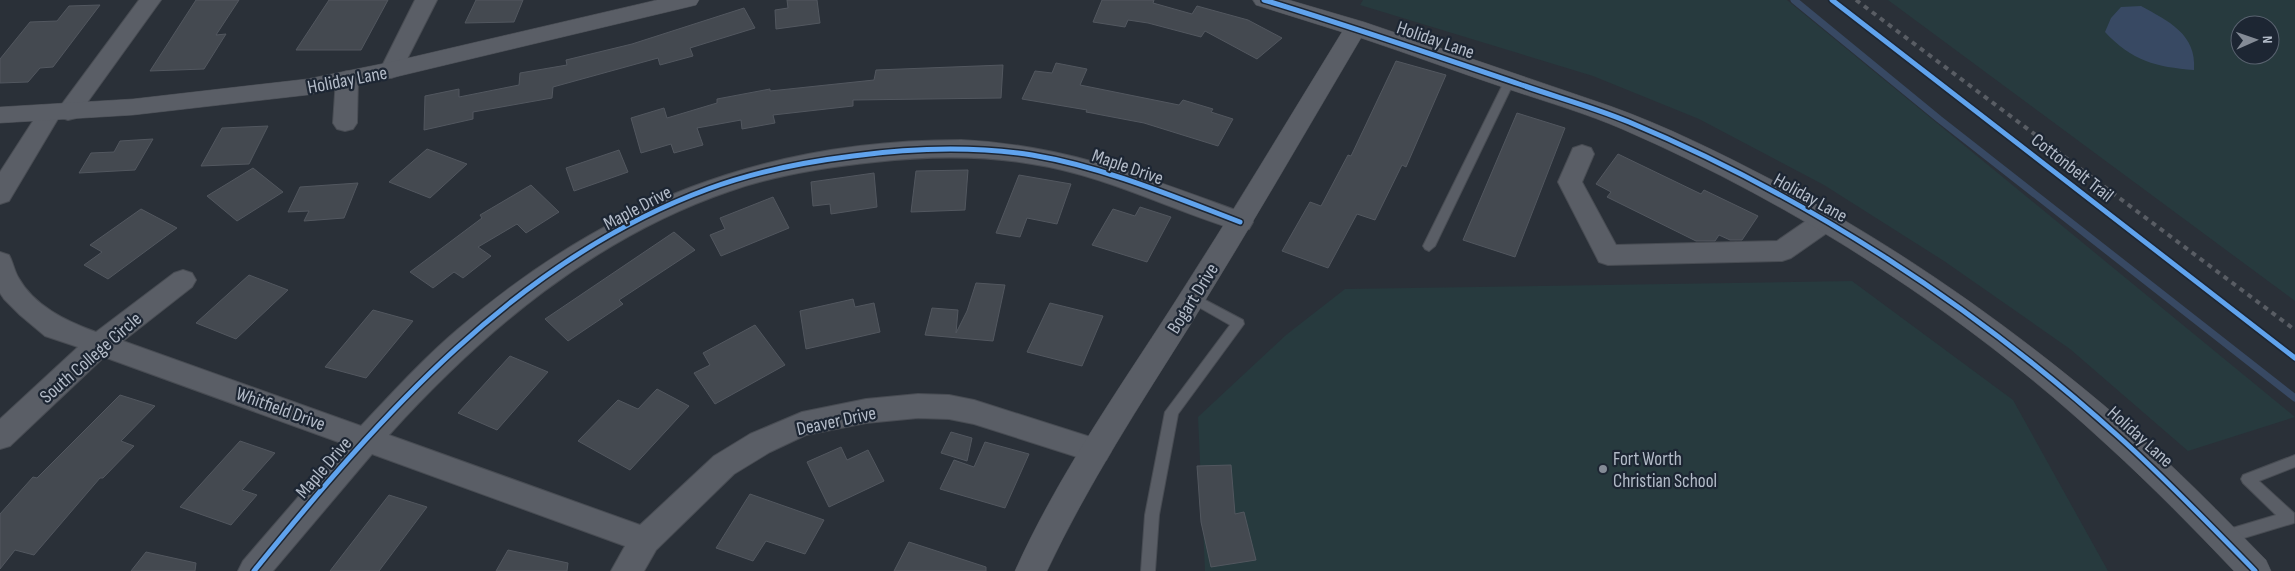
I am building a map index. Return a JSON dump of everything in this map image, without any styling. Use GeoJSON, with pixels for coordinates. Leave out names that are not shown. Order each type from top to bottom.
{"type":"FeatureCollection","features":[{"type":"Feature","properties":{"kind":"street"},"geometry":{"type":"LineString","coordinates":[[0,195],[14,169],[150,0]]}},
{"type":"Feature","properties":{"kind":"street"},"geometry":{"type":"LineString","coordinates":[[391,70],[426,0]]}},
{"type":"Feature","properties":{"kind":"street","name":"Holiday Lane"},"geometry":{"type":"LineString","coordinates":[[0,115],[59,113],[266,92],[347,79],[688,0]]}},
{"type":"Feature","properties":{"kind":"street","name":"Holiday Lane"},"geometry":{"type":"LineString","coordinates":[[1264,0],[1356,27],[1628,122],[1710,160],[1825,221],[1905,272],[1992,333],[2070,393],[2158,471],[2255,571]]}},
{"type":"Feature","properties":{"kind":"street","name":"Bogart Drive"},"geometry":{"type":"LineString","coordinates":[[1031,571],[1052,524],[1240,222],[1356,27]]}},
{"type":"Feature","properties":{"kind":"street"},"geometry":{"type":"LineString","coordinates":[[345,123],[347,79]]}},
{"type":"Feature","properties":{"kind":"street","name":"Maple Drive"},"geometry":{"type":"LineString","coordinates":[[254,571],[280,538],[434,367],[507,304],[565,263],[645,218],[687,197],[743,179],[813,162],[876,152],[955,149],[1032,155],[1088,168],[1240,222]]}},
{"type":"Feature","properties":{"kind":"street"},"geometry":{"type":"LineString","coordinates":[[1582,154],[1570,182],[1608,255],[1782,251],[1825,221]]}},
{"type":"Feature","properties":{"kind":"street","name":"Whitfield Drive"},"geometry":{"type":"LineString","coordinates":[[0,262],[1,271],[22,303],[55,328],[645,540]]}},
{"type":"Feature","properties":{"kind":"street","name":"South College Circle"},"geometry":{"type":"LineString","coordinates":[[0,437],[101,344],[183,280]]}},
{"type":"Feature","properties":{"kind":"street","name":"Deaver Drive"},"geometry":{"type":"LineString","coordinates":[[627,571],[645,540],[724,465],[760,443],[802,424],[866,411],[918,406],[949,407],[974,412],[1096,451]]}},
{"type":"Feature","properties":{"kind":"lane"},"geometry":{"type":"LineString","coordinates":[[1429,246],[1510,80]]}},
{"type":"Feature","properties":{"kind":"lane"},"geometry":{"type":"LineString","coordinates":[[1148,571],[1152,515],[1172,412],[1238,324],[1192,298]]}},
{"type":"Feature","properties":{"kind":"lane"},"geometry":{"type":"LineString","coordinates":[[2292,521],[2248,479],[2295,461]]}},
{"type":"Feature","properties":{"kind":"lane"},"geometry":{"type":"LineString","coordinates":[[2224,537],[2292,521]]}},
{"type":"Feature","properties":{"kind":"green space"},"geometry":{"type":"Polygon","coordinates":[[[1363,0],[1787,0],[2295,417],[2188,451],[2070,349],[1944,261],[1824,185],[1699,119],[1593,76],[1360,5],[1363,0]]]}},
{"type":"Feature","properties":{"kind":"green space"},"geometry":{"type":"Polygon","coordinates":[[[1888,0],[2295,0],[2295,301],[1888,0]]]}},
{"type":"Feature","properties":{"kind":"green space","name":"Fort Worth Christian School"},"geometry":{"type":"Polygon","coordinates":[[[1852,281],[2013,400],[2108,571],[1205,571],[1198,417],[1286,335],[1345,289],[1852,281]]]}},
{"type":"Feature","properties":{"kind":"water"},"geometry":{"type":"Polygon","coordinates":[[[2141,6],[2170,23],[2186,38],[2194,58],[2194,70],[2168,67],[2145,61],[2125,50],[2105,32],[2111,18],[2121,7],[2141,6]]]}},
{"type":"Feature","properties":{"kind":"building"},"geometry":{"type":"Polygon","coordinates":[[[196,0],[239,0],[216,35],[226,34],[204,69],[150,71],[196,0]]]}},
{"type":"Feature","properties":{"kind":"building"},"geometry":{"type":"Polygon","coordinates":[[[329,0],[388,0],[361,50],[296,50],[329,0]]]}},
{"type":"Feature","properties":{"kind":"building"},"geometry":{"type":"Polygon","coordinates":[[[476,0],[523,0],[514,22],[465,23],[476,0]]]}},
{"type":"Feature","properties":{"kind":"building"},"geometry":{"type":"Polygon","coordinates":[[[787,0],[817,0],[820,23],[776,29],[775,10],[788,8],[787,0]]]}},
{"type":"Feature","properties":{"kind":"building"},"geometry":{"type":"Polygon","coordinates":[[[1102,0],[1154,0],[1153,3],[1192,14],[1197,6],[1248,20],[1282,38],[1257,59],[1205,31],[1201,37],[1148,23],[1128,20],[1125,27],[1093,22],[1102,0]]]}},
{"type":"Feature","properties":{"kind":"building"},"geometry":{"type":"Polygon","coordinates":[[[100,5],[53,67],[40,68],[28,82],[0,83],[0,59],[30,22],[57,21],[69,6],[100,5]]]}},
{"type":"Feature","properties":{"kind":"building"},"geometry":{"type":"Polygon","coordinates":[[[744,8],[755,28],[690,48],[693,56],[660,65],[658,58],[553,87],[552,98],[473,112],[473,119],[424,130],[425,96],[459,89],[459,97],[519,85],[520,73],[567,65],[566,60],[632,44],[744,8]]]}},
{"type":"Feature","properties":{"kind":"building"},"geometry":{"type":"Polygon","coordinates":[[[1396,61],[1446,75],[1406,167],[1402,165],[1375,220],[1357,214],[1328,268],[1282,251],[1310,202],[1321,206],[1348,155],[1351,156],[1396,61]]]}},
{"type":"Feature","properties":{"kind":"building"},"geometry":{"type":"Polygon","coordinates":[[[1056,63],[1087,69],[1080,85],[1179,105],[1183,100],[1213,109],[1211,112],[1233,119],[1218,146],[1144,123],[1086,112],[1087,110],[1022,99],[1035,71],[1052,73],[1056,63]]]}},
{"type":"Feature","properties":{"kind":"building"},"geometry":{"type":"Polygon","coordinates":[[[1003,65],[1001,98],[853,100],[853,106],[773,115],[775,123],[742,129],[741,120],[697,128],[703,145],[674,153],[671,144],[641,153],[631,118],[664,108],[667,118],[717,103],[717,99],[770,89],[770,91],[874,80],[876,70],[1003,65]]]}},
{"type":"Feature","properties":{"kind":"building"},"geometry":{"type":"Polygon","coordinates":[[[1517,113],[1565,128],[1515,257],[1463,240],[1517,113]]]}},
{"type":"Feature","properties":{"kind":"building"},"geometry":{"type":"Polygon","coordinates":[[[268,126],[249,164],[201,166],[222,128],[268,126]]]}},
{"type":"Feature","properties":{"kind":"building"},"geometry":{"type":"Polygon","coordinates":[[[153,139],[135,170],[79,173],[91,153],[114,152],[120,141],[153,139]]]}},
{"type":"Feature","properties":{"kind":"building"},"geometry":{"type":"Polygon","coordinates":[[[427,149],[467,164],[430,198],[389,182],[427,149]]]}},
{"type":"Feature","properties":{"kind":"building"},"geometry":{"type":"Polygon","coordinates":[[[619,150],[628,172],[574,191],[566,168],[619,150]]]}},
{"type":"Feature","properties":{"kind":"building"},"geometry":{"type":"Polygon","coordinates":[[[1618,154],[1701,194],[1704,190],[1758,216],[1742,240],[1730,240],[1719,235],[1715,241],[1696,241],[1607,197],[1611,192],[1596,184],[1618,154]]]}},
{"type":"Feature","properties":{"kind":"building"},"geometry":{"type":"Polygon","coordinates":[[[253,168],[283,192],[237,221],[207,196],[253,168]]]}},
{"type":"Feature","properties":{"kind":"building"},"geometry":{"type":"Polygon","coordinates":[[[968,170],[965,210],[911,212],[916,171],[968,170]]]}},
{"type":"Feature","properties":{"kind":"building"},"geometry":{"type":"Polygon","coordinates":[[[874,173],[877,207],[831,214],[830,204],[813,206],[811,182],[874,173]]]}},
{"type":"Feature","properties":{"kind":"building"},"geometry":{"type":"Polygon","coordinates":[[[1019,175],[1071,184],[1057,224],[1027,218],[1020,237],[996,233],[1019,175]]]}},
{"type":"Feature","properties":{"kind":"building"},"geometry":{"type":"Polygon","coordinates":[[[358,183],[344,218],[304,221],[309,211],[288,212],[300,187],[358,183]]]}},
{"type":"Feature","properties":{"kind":"building"},"geometry":{"type":"Polygon","coordinates":[[[531,185],[559,212],[526,233],[517,224],[478,247],[491,256],[463,278],[454,272],[433,288],[410,272],[482,218],[480,215],[531,185]]]}},
{"type":"Feature","properties":{"kind":"building"},"geometry":{"type":"Polygon","coordinates":[[[773,197],[789,228],[721,256],[710,235],[725,229],[720,218],[773,197]]]}},
{"type":"Feature","properties":{"kind":"building"},"geometry":{"type":"Polygon","coordinates":[[[1140,207],[1171,217],[1147,262],[1092,245],[1113,209],[1135,216],[1140,207]]]}},
{"type":"Feature","properties":{"kind":"building"},"geometry":{"type":"Polygon","coordinates":[[[141,209],[177,228],[108,279],[84,265],[102,252],[90,245],[141,209]]]}},
{"type":"Feature","properties":{"kind":"building"},"geometry":{"type":"Polygon","coordinates":[[[674,232],[695,250],[619,300],[623,304],[568,341],[545,319],[674,232]]]}},
{"type":"Feature","properties":{"kind":"building"},"geometry":{"type":"Polygon","coordinates":[[[249,275],[288,290],[236,339],[196,323],[249,275]]]}},
{"type":"Feature","properties":{"kind":"building"},"geometry":{"type":"Polygon","coordinates":[[[976,283],[1005,285],[993,341],[925,335],[932,308],[958,310],[956,333],[967,311],[976,283]]]}},
{"type":"Feature","properties":{"kind":"building"},"geometry":{"type":"Polygon","coordinates":[[[853,299],[855,307],[874,303],[880,332],[806,349],[800,311],[853,299]]]}},
{"type":"Feature","properties":{"kind":"building"},"geometry":{"type":"Polygon","coordinates":[[[1050,303],[1103,316],[1082,366],[1027,352],[1050,303]]]}},
{"type":"Feature","properties":{"kind":"building"},"geometry":{"type":"Polygon","coordinates":[[[373,310],[413,321],[366,378],[325,367],[373,310]]]}},
{"type":"Feature","properties":{"kind":"building"},"geometry":{"type":"Polygon","coordinates":[[[755,325],[785,365],[715,404],[694,373],[710,365],[703,353],[755,325]]]}},
{"type":"Feature","properties":{"kind":"building"},"geometry":{"type":"Polygon","coordinates":[[[510,356],[548,372],[497,430],[458,413],[510,356]]]}},
{"type":"Feature","properties":{"kind":"building"},"geometry":{"type":"Polygon","coordinates":[[[657,389],[689,406],[630,470],[578,441],[618,400],[638,409],[657,389]]]}},
{"type":"Feature","properties":{"kind":"building"},"geometry":{"type":"Polygon","coordinates":[[[120,395],[155,406],[121,441],[134,446],[103,478],[100,478],[34,555],[15,550],[0,569],[0,514],[33,477],[37,478],[120,395]]]}},
{"type":"Feature","properties":{"kind":"building"},"geometry":{"type":"Polygon","coordinates":[[[951,432],[972,438],[967,461],[941,453],[951,432]]]}},
{"type":"Feature","properties":{"kind":"building"},"geometry":{"type":"Polygon","coordinates":[[[240,441],[275,453],[242,490],[257,495],[231,525],[180,507],[240,441]]]}},
{"type":"Feature","properties":{"kind":"building"},"geometry":{"type":"Polygon","coordinates":[[[985,442],[1029,454],[1005,508],[940,489],[954,460],[974,467],[985,442]]]}},
{"type":"Feature","properties":{"kind":"building"},"geometry":{"type":"Polygon","coordinates":[[[841,447],[847,460],[868,450],[884,481],[829,507],[807,462],[841,447]]]}},
{"type":"Feature","properties":{"kind":"building"},"geometry":{"type":"Polygon","coordinates":[[[1231,465],[1235,514],[1244,512],[1256,560],[1211,567],[1201,522],[1197,466],[1231,465]]]}},
{"type":"Feature","properties":{"kind":"building"},"geometry":{"type":"Polygon","coordinates":[[[750,494],[824,520],[805,554],[766,541],[753,561],[716,548],[750,494]]]}},
{"type":"Feature","properties":{"kind":"building"},"geometry":{"type":"Polygon","coordinates":[[[389,495],[427,507],[379,571],[330,571],[389,495]]]}},
{"type":"Feature","properties":{"kind":"building"},"geometry":{"type":"Polygon","coordinates":[[[909,542],[986,567],[986,571],[894,571],[909,542]]]}},
{"type":"Feature","properties":{"kind":"building"},"geometry":{"type":"Polygon","coordinates":[[[508,550],[568,563],[567,571],[496,571],[508,550]]]}},
{"type":"Feature","properties":{"kind":"building"},"geometry":{"type":"Polygon","coordinates":[[[146,552],[196,563],[195,571],[131,571],[146,552]]]}},
{"type":"Feature","properties":{"kind":"waterway"},"geometry":{"type":"LineString","coordinates":[[1794,0],[1939,119],[2295,398]]}},
{"type":"Feature","properties":{"kind":"railway"},"geometry":{"type":"LineString","coordinates":[[1856,0],[2295,330]]}},
{"type":"Feature","properties":{"kind":"cycle path"},"geometry":{"type":"LineString","coordinates":[[1264,0],[1392,40],[1629,122],[1717,162],[1802,208],[1886,258],[1966,313],[2043,372],[2118,435],[2188,502],[2255,571]]}},
{"type":"Feature","properties":{"kind":"cycle path","name":"Cottonbelt Trail"},"geometry":{"type":"LineString","coordinates":[[1832,0],[2295,358]]}},
{"type":"Feature","properties":{"kind":"cycle path"},"geometry":{"type":"LineString","coordinates":[[254,571],[314,499],[388,416],[445,358],[486,321],[571,259],[639,220],[686,198],[723,184],[762,173],[842,157],[889,151],[985,150],[1059,160],[1111,174],[1240,222]]}},
{"type":"Feature","properties":{"kind":"place","name":"Fort Worth Christian School"},"geometry":{"type":"Point","coordinates":[1603,469]}}]}
